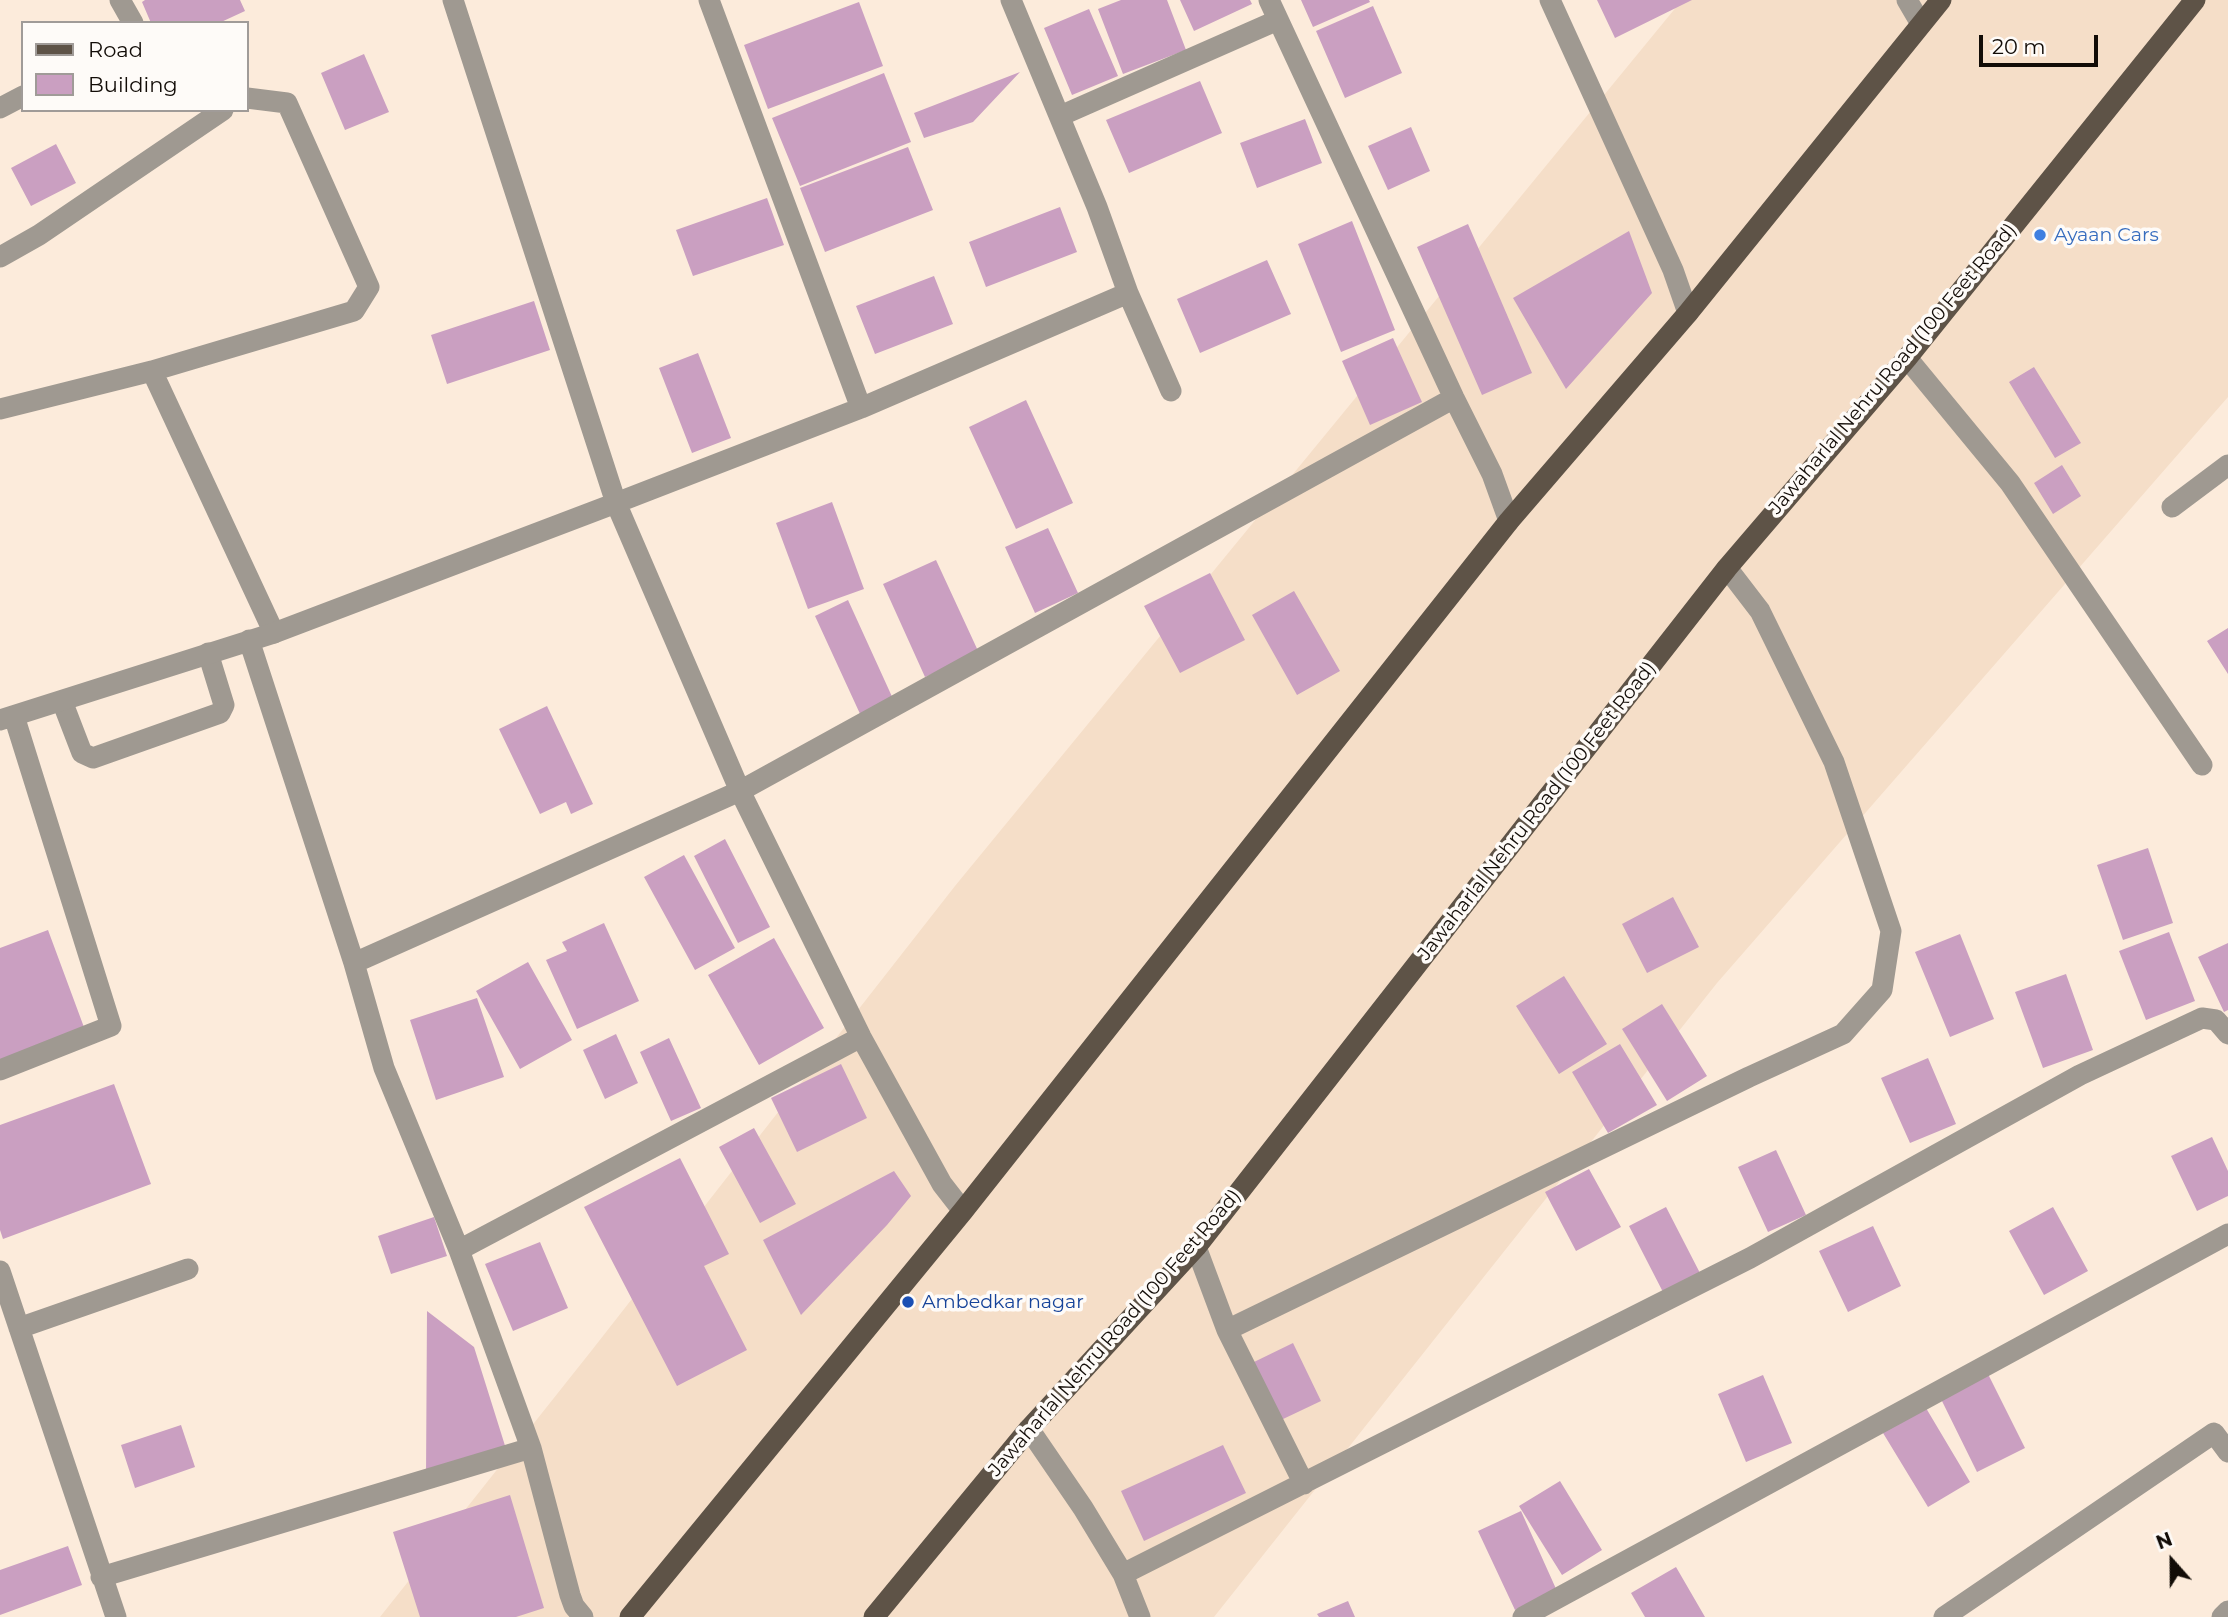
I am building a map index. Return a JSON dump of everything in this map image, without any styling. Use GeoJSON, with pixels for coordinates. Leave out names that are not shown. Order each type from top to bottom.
{"type":"FeatureCollection","features":[{"type":"Feature","properties":{"kind":"main road"},"geometry":{"type":"LineString","coordinates":[[630,1617],[963,1211],[1508,521],[1688,313],[1941,0]]}},
{"type":"Feature","properties":{"kind":"main road","name":"Jawaharlal Nehru Road (100 Feet Road)"},"geometry":{"type":"LineString","coordinates":[[874,1617],[1030,1429],[1196,1247],[1727,568],[1906,358],[2195,0]]}},
{"type":"Feature","properties":{"kind":"street"},"geometry":{"type":"LineString","coordinates":[[120,0],[132,21]]}},
{"type":"Feature","properties":{"kind":"street"},"geometry":{"type":"LineString","coordinates":[[453,0],[616,503],[740,791],[861,1037],[942,1184],[963,1211]]}},
{"type":"Feature","properties":{"kind":"street"},"geometry":{"type":"LineString","coordinates":[[709,0],[861,408]]}},
{"type":"Feature","properties":{"kind":"street"},"geometry":{"type":"LineString","coordinates":[[1011,0],[1097,207],[1128,293],[1171,391]]}},
{"type":"Feature","properties":{"kind":"street"},"geometry":{"type":"LineString","coordinates":[[1269,0],[1492,474],[1508,521]]}},
{"type":"Feature","properties":{"kind":"street"},"geometry":{"type":"LineString","coordinates":[[1550,0],[1673,270],[1688,313]]}},
{"type":"Feature","properties":{"kind":"street"},"geometry":{"type":"LineString","coordinates":[[1907,0],[1922,24]]}},
{"type":"Feature","properties":{"kind":"street"},"geometry":{"type":"LineString","coordinates":[[1060,116],[1278,20]]}},
{"type":"Feature","properties":{"kind":"street"},"geometry":{"type":"LineString","coordinates":[[0,108],[21,97]]}},
{"type":"Feature","properties":{"kind":"street"},"geometry":{"type":"LineString","coordinates":[[0,409],[152,370],[354,311],[369,287],[287,103],[248,98]]}},
{"type":"Feature","properties":{"kind":"street"},"geometry":{"type":"LineString","coordinates":[[0,257],[39,235],[220,112]]}},
{"type":"Feature","properties":{"kind":"street"},"geometry":{"type":"LineString","coordinates":[[0,1070],[111,1026],[7,718],[274,633],[861,408],[1128,293]]}},
{"type":"Feature","properties":{"kind":"street"},"geometry":{"type":"LineString","coordinates":[[1906,358],[2010,483],[2202,765]]}},
{"type":"Feature","properties":{"kind":"street"},"geometry":{"type":"LineString","coordinates":[[152,370],[274,633]]}},
{"type":"Feature","properties":{"kind":"street"},"geometry":{"type":"LineString","coordinates":[[354,963],[740,791],[1454,398]]}},
{"type":"Feature","properties":{"kind":"street"},"geometry":{"type":"LineString","coordinates":[[2172,507],[2228,465]]}},
{"type":"Feature","properties":{"kind":"street"},"geometry":{"type":"LineString","coordinates":[[1227,1330],[1843,1034],[1882,990],[1891,931],[1834,762],[1760,611],[1727,568]]}},
{"type":"Feature","properties":{"kind":"street"},"geometry":{"type":"LineString","coordinates":[[250,640],[354,963],[384,1068],[459,1250],[531,1448],[570,1595],[574,1606],[583,1617]]}},
{"type":"Feature","properties":{"kind":"street"},"geometry":{"type":"LineString","coordinates":[[62,701],[82,753],[93,758],[220,713],[224,705],[208,653]]}},
{"type":"Feature","properties":{"kind":"street"},"geometry":{"type":"LineString","coordinates":[[1123,1574],[1751,1258],[2080,1075],[2202,1018],[2216,1020],[2228,1034]]}},
{"type":"Feature","properties":{"kind":"street"},"geometry":{"type":"LineString","coordinates":[[459,1250],[861,1037]]}},
{"type":"Feature","properties":{"kind":"street"},"geometry":{"type":"LineString","coordinates":[[1523,1617],[2228,1234]]}},
{"type":"Feature","properties":{"kind":"street"},"geometry":{"type":"LineString","coordinates":[[1196,1247],[1227,1330],[1304,1484]]}},
{"type":"Feature","properties":{"kind":"street"},"geometry":{"type":"LineString","coordinates":[[19,1328],[188,1269]]}},
{"type":"Feature","properties":{"kind":"street"},"geometry":{"type":"LineString","coordinates":[[0,1271],[116,1617]]}},
{"type":"Feature","properties":{"kind":"street"},"geometry":{"type":"LineString","coordinates":[[1030,1429],[1123,1574],[1140,1617]]}},
{"type":"Feature","properties":{"kind":"street"},"geometry":{"type":"LineString","coordinates":[[1944,1617],[2214,1433],[2228,1451]]}},
{"type":"Feature","properties":{"kind":"street"},"geometry":{"type":"LineString","coordinates":[[101,1577],[531,1448]]}},
{"type":"Feature","properties":{"kind":"street"},"geometry":{"type":"LineString","coordinates":[[2222,1617],[2228,1611]]}},
{"type":"Feature","properties":{"kind":"shaded area"},"geometry":{"type":"Polygon","coordinates":[[[1682,0],[2228,0],[2228,397],[1717,983],[1214,1617],[380,1617],[955,886],[1682,0]]]}},
{"type":"Feature","properties":{"kind":"building"},"geometry":{"type":"Polygon","coordinates":[[[240,0],[245,11],[223,21],[150,21],[142,2],[240,0]]]}},
{"type":"Feature","properties":{"kind":"building"},"geometry":{"type":"Polygon","coordinates":[[[1121,0],[1167,0],[1186,50],[1123,74],[1098,9],[1121,0]]]}},
{"type":"Feature","properties":{"kind":"building"},"geometry":{"type":"Polygon","coordinates":[[[1180,0],[1250,0],[1252,4],[1194,31],[1180,0]]]}},
{"type":"Feature","properties":{"kind":"building"},"geometry":{"type":"Polygon","coordinates":[[[1301,0],[1369,0],[1370,2],[1313,27],[1301,0]]]}},
{"type":"Feature","properties":{"kind":"building"},"geometry":{"type":"Polygon","coordinates":[[[1597,0],[1692,0],[1615,38],[1597,0]]]}},
{"type":"Feature","properties":{"kind":"building"},"geometry":{"type":"Polygon","coordinates":[[[859,2],[883,66],[768,109],[744,45],[859,2]]]}},
{"type":"Feature","properties":{"kind":"building"},"geometry":{"type":"Polygon","coordinates":[[[1373,6],[1402,73],[1345,98],[1316,31],[1373,6]]]}},
{"type":"Feature","properties":{"kind":"building"},"geometry":{"type":"Polygon","coordinates":[[[1089,9],[1118,76],[1072,95],[1044,28],[1089,9]]]}},
{"type":"Feature","properties":{"kind":"building"},"geometry":{"type":"Polygon","coordinates":[[[364,54],[389,112],[345,130],[321,73],[364,54]]]}},
{"type":"Feature","properties":{"kind":"building"},"geometry":{"type":"Polygon","coordinates":[[[1020,72],[973,122],[924,138],[914,113],[1020,72]]]}},
{"type":"Feature","properties":{"kind":"building"},"geometry":{"type":"Polygon","coordinates":[[[884,73],[911,142],[800,186],[772,118],[884,73]]]}},
{"type":"Feature","properties":{"kind":"building"},"geometry":{"type":"Polygon","coordinates":[[[1200,81],[1222,133],[1129,173],[1106,120],[1200,81]]]}},
{"type":"Feature","properties":{"kind":"building"},"geometry":{"type":"Polygon","coordinates":[[[1305,119],[1322,163],[1257,188],[1240,143],[1305,119]]]}},
{"type":"Feature","properties":{"kind":"building"},"geometry":{"type":"Polygon","coordinates":[[[1411,127],[1430,171],[1388,190],[1368,146],[1411,127]]]}},
{"type":"Feature","properties":{"kind":"building"},"geometry":{"type":"Polygon","coordinates":[[[56,144],[76,183],[31,206],[11,168],[56,144]]]}},
{"type":"Feature","properties":{"kind":"building"},"geometry":{"type":"Polygon","coordinates":[[[908,147],[933,210],[825,252],[800,188],[908,147]]]}},
{"type":"Feature","properties":{"kind":"building"},"geometry":{"type":"Polygon","coordinates":[[[767,198],[784,245],[693,276],[676,230],[767,198]]]}},
{"type":"Feature","properties":{"kind":"building"},"geometry":{"type":"Polygon","coordinates":[[[1060,207],[1077,252],[986,287],[969,242],[1060,207]]]}},
{"type":"Feature","properties":{"kind":"building"},"geometry":{"type":"Polygon","coordinates":[[[1352,221],[1395,330],[1341,352],[1298,244],[1352,221]]]}},
{"type":"Feature","properties":{"kind":"building"},"geometry":{"type":"Polygon","coordinates":[[[1468,224],[1532,373],[1482,395],[1417,247],[1468,224]]]}},
{"type":"Feature","properties":{"kind":"building"},"geometry":{"type":"Polygon","coordinates":[[[1629,231],[1652,293],[1566,389],[1513,298],[1629,231]]]}},
{"type":"Feature","properties":{"kind":"building"},"geometry":{"type":"Polygon","coordinates":[[[1267,260],[1291,314],[1200,353],[1177,299],[1267,260]]]}},
{"type":"Feature","properties":{"kind":"building"},"geometry":{"type":"Polygon","coordinates":[[[934,276],[953,324],[875,354],[856,306],[934,276]]]}},
{"type":"Feature","properties":{"kind":"building"},"geometry":{"type":"Polygon","coordinates":[[[534,301],[550,350],[447,384],[431,335],[534,301]]]}},
{"type":"Feature","properties":{"kind":"building"},"geometry":{"type":"Polygon","coordinates":[[[1393,338],[1422,402],[1370,425],[1342,361],[1393,338]]]}},
{"type":"Feature","properties":{"kind":"building"},"geometry":{"type":"Polygon","coordinates":[[[698,353],[731,438],[692,453],[659,368],[698,353]]]}},
{"type":"Feature","properties":{"kind":"building"},"geometry":{"type":"Polygon","coordinates":[[[2034,367],[2081,443],[2055,458],[2009,382],[2034,367]]]}},
{"type":"Feature","properties":{"kind":"building"},"geometry":{"type":"Polygon","coordinates":[[[1026,400],[1073,503],[1016,529],[969,427],[1026,400]]]}},
{"type":"Feature","properties":{"kind":"building"},"geometry":{"type":"Polygon","coordinates":[[[2062,465],[2081,496],[2053,514],[2034,483],[2062,465]]]}},
{"type":"Feature","properties":{"kind":"building"},"geometry":{"type":"Polygon","coordinates":[[[832,502],[864,589],[808,609],[776,523],[832,502]]]}},
{"type":"Feature","properties":{"kind":"building"},"geometry":{"type":"Polygon","coordinates":[[[1048,528],[1078,593],[1035,613],[1005,547],[1048,528]]]}},
{"type":"Feature","properties":{"kind":"building"},"geometry":{"type":"Polygon","coordinates":[[[936,560],[979,653],[925,677],[883,584],[936,560]]]}},
{"type":"Feature","properties":{"kind":"building"},"geometry":{"type":"Polygon","coordinates":[[[1210,573],[1245,640],[1180,673],[1144,606],[1210,573]]]}},
{"type":"Feature","properties":{"kind":"building"},"geometry":{"type":"Polygon","coordinates":[[[1294,591],[1340,671],[1297,695],[1252,615],[1294,591]]]}},
{"type":"Feature","properties":{"kind":"building"},"geometry":{"type":"Polygon","coordinates":[[[848,600],[894,701],[861,716],[815,616],[848,600]]]}},
{"type":"Feature","properties":{"kind":"building"},"geometry":{"type":"Polygon","coordinates":[[[2228,628],[2228,674],[2207,641],[2228,628]]]}},
{"type":"Feature","properties":{"kind":"building"},"geometry":{"type":"Polygon","coordinates":[[[547,706],[593,804],[571,814],[566,802],[540,814],[499,729],[547,706]]]}},
{"type":"Feature","properties":{"kind":"building"},"geometry":{"type":"Polygon","coordinates":[[[725,839],[770,927],[738,943],[694,856],[725,839]]]}},
{"type":"Feature","properties":{"kind":"building"},"geometry":{"type":"Polygon","coordinates":[[[2148,848],[2173,923],[2123,940],[2097,865],[2148,848]]]}},
{"type":"Feature","properties":{"kind":"building"},"geometry":{"type":"Polygon","coordinates":[[[684,855],[735,948],[695,970],[644,877],[684,855]]]}},
{"type":"Feature","properties":{"kind":"building"},"geometry":{"type":"Polygon","coordinates":[[[1673,897],[1699,947],[1647,973],[1622,924],[1673,897]]]}},
{"type":"Feature","properties":{"kind":"building"},"geometry":{"type":"Polygon","coordinates":[[[604,923],[639,1001],[577,1029],[546,960],[567,951],[562,942],[604,923]]]}},
{"type":"Feature","properties":{"kind":"building"},"geometry":{"type":"Polygon","coordinates":[[[48,930],[85,1030],[0,1061],[0,948],[48,930]]]}},
{"type":"Feature","properties":{"kind":"building"},"geometry":{"type":"Polygon","coordinates":[[[2169,932],[2195,1001],[2146,1020],[2119,951],[2169,932]]]}},
{"type":"Feature","properties":{"kind":"building"},"geometry":{"type":"Polygon","coordinates":[[[1960,934],[1994,1019],[1950,1037],[1915,952],[1960,934]]]}},
{"type":"Feature","properties":{"kind":"building"},"geometry":{"type":"Polygon","coordinates":[[[774,938],[824,1028],[759,1065],[708,975],[774,938]]]}},
{"type":"Feature","properties":{"kind":"building"},"geometry":{"type":"Polygon","coordinates":[[[2228,943],[2228,1010],[2224,1012],[2198,957],[2228,943]]]}},
{"type":"Feature","properties":{"kind":"building"},"geometry":{"type":"Polygon","coordinates":[[[528,962],[572,1040],[520,1069],[476,991],[528,962]]]}},
{"type":"Feature","properties":{"kind":"building"},"geometry":{"type":"Polygon","coordinates":[[[2066,974],[2093,1050],[2043,1068],[2015,992],[2066,974]]]}},
{"type":"Feature","properties":{"kind":"building"},"geometry":{"type":"Polygon","coordinates":[[[1564,976],[1607,1044],[1559,1074],[1516,1006],[1564,976]]]}},
{"type":"Feature","properties":{"kind":"building"},"geometry":{"type":"Polygon","coordinates":[[[477,998],[504,1077],[436,1100],[410,1020],[477,998]]]}},
{"type":"Feature","properties":{"kind":"building"},"geometry":{"type":"Polygon","coordinates":[[[1662,1004],[1707,1076],[1667,1101],[1622,1029],[1662,1004]]]}},
{"type":"Feature","properties":{"kind":"building"},"geometry":{"type":"Polygon","coordinates":[[[616,1034],[638,1083],[605,1099],[583,1050],[616,1034]]]}},
{"type":"Feature","properties":{"kind":"building"},"geometry":{"type":"Polygon","coordinates":[[[669,1038],[701,1108],[671,1121],[640,1052],[669,1038]]]}},
{"type":"Feature","properties":{"kind":"building"},"geometry":{"type":"Polygon","coordinates":[[[1620,1044],[1657,1105],[1608,1133],[1572,1072],[1620,1044]]]}},
{"type":"Feature","properties":{"kind":"building"},"geometry":{"type":"Polygon","coordinates":[[[1928,1058],[1956,1124],[1910,1143],[1881,1078],[1928,1058]]]}},
{"type":"Feature","properties":{"kind":"building"},"geometry":{"type":"Polygon","coordinates":[[[841,1064],[867,1118],[797,1152],[771,1098],[841,1064]]]}},
{"type":"Feature","properties":{"kind":"building"},"geometry":{"type":"Polygon","coordinates":[[[114,1084],[151,1184],[3,1239],[0,1230],[0,1125],[114,1084]]]}},
{"type":"Feature","properties":{"kind":"building"},"geometry":{"type":"Polygon","coordinates":[[[754,1128],[796,1204],[760,1223],[719,1147],[754,1128]]]}},
{"type":"Feature","properties":{"kind":"building"},"geometry":{"type":"Polygon","coordinates":[[[2212,1137],[2228,1171],[2228,1196],[2197,1211],[2171,1156],[2212,1137]]]}},
{"type":"Feature","properties":{"kind":"building"},"geometry":{"type":"Polygon","coordinates":[[[1776,1150],[1806,1215],[1768,1232],[1738,1167],[1776,1150]]]}},
{"type":"Feature","properties":{"kind":"building"},"geometry":{"type":"Polygon","coordinates":[[[680,1158],[729,1254],[704,1266],[747,1350],[677,1386],[584,1207],[680,1158]]]}},
{"type":"Feature","properties":{"kind":"building"},"geometry":{"type":"Polygon","coordinates":[[[1589,1169],[1621,1227],[1576,1251],[1545,1192],[1589,1169]]]}},
{"type":"Feature","properties":{"kind":"building"},"geometry":{"type":"Polygon","coordinates":[[[894,1171],[911,1196],[801,1315],[763,1240],[894,1171]]]}},
{"type":"Feature","properties":{"kind":"building"},"geometry":{"type":"Polygon","coordinates":[[[1666,1207],[1701,1275],[1664,1294],[1629,1226],[1666,1207]]]}},
{"type":"Feature","properties":{"kind":"building"},"geometry":{"type":"Polygon","coordinates":[[[2053,1207],[2088,1271],[2044,1295],[2009,1231],[2053,1207]]]}},
{"type":"Feature","properties":{"kind":"building"},"geometry":{"type":"Polygon","coordinates":[[[434,1217],[447,1256],[391,1274],[378,1236],[434,1217]]]}},
{"type":"Feature","properties":{"kind":"building"},"geometry":{"type":"Polygon","coordinates":[[[1873,1226],[1901,1286],[1848,1312],[1819,1251],[1873,1226]]]}},
{"type":"Feature","properties":{"kind":"building"},"geometry":{"type":"Polygon","coordinates":[[[540,1242],[568,1308],[513,1331],[485,1264],[540,1242]]]}},
{"type":"Feature","properties":{"kind":"building"},"geometry":{"type":"Polygon","coordinates":[[[427,1311],[474,1347],[507,1452],[426,1477],[427,1311]]]}},
{"type":"Feature","properties":{"kind":"building"},"geometry":{"type":"Polygon","coordinates":[[[1293,1343],[1321,1401],[1281,1420],[1254,1362],[1293,1343]]]}},
{"type":"Feature","properties":{"kind":"building"},"geometry":{"type":"Polygon","coordinates":[[[1988,1374],[2025,1448],[1977,1472],[1940,1397],[1988,1374]]]}},
{"type":"Feature","properties":{"kind":"building"},"geometry":{"type":"Polygon","coordinates":[[[1763,1375],[1792,1443],[1746,1462],[1718,1394],[1763,1375]]]}},
{"type":"Feature","properties":{"kind":"building"},"geometry":{"type":"Polygon","coordinates":[[[1923,1403],[1970,1482],[1928,1507],[1880,1428],[1923,1403]]]}},
{"type":"Feature","properties":{"kind":"building"},"geometry":{"type":"Polygon","coordinates":[[[181,1425],[195,1467],[135,1488],[121,1445],[181,1425]]]}},
{"type":"Feature","properties":{"kind":"building"},"geometry":{"type":"Polygon","coordinates":[[[1223,1445],[1246,1493],[1144,1541],[1121,1491],[1223,1445]]]}},
{"type":"Feature","properties":{"kind":"building"},"geometry":{"type":"Polygon","coordinates":[[[1560,1481],[1602,1550],[1562,1575],[1519,1506],[1560,1481]]]}},
{"type":"Feature","properties":{"kind":"building"},"geometry":{"type":"Polygon","coordinates":[[[510,1495],[544,1608],[516,1617],[420,1617],[393,1532],[510,1495]]]}},
{"type":"Feature","properties":{"kind":"building"},"geometry":{"type":"Polygon","coordinates":[[[1521,1511],[1557,1591],[1515,1610],[1478,1531],[1521,1511]]]}},
{"type":"Feature","properties":{"kind":"building"},"geometry":{"type":"Polygon","coordinates":[[[68,1546],[82,1585],[0,1615],[0,1570],[68,1546]]]}},
{"type":"Feature","properties":{"kind":"building"},"geometry":{"type":"Polygon","coordinates":[[[1676,1567],[1705,1617],[1645,1617],[1631,1593],[1676,1567]]]}},
{"type":"Feature","properties":{"kind":"building"},"geometry":{"type":"Polygon","coordinates":[[[1348,1601],[1355,1617],[1319,1617],[1317,1614],[1348,1601]]]}},
{"type":"Feature","properties":{"kind":"place","name":"Ayaan Cars"},"geometry":{"type":"Point","coordinates":[2040,235]}},
{"type":"Feature","properties":{"kind":"place","name":"Ambedkar nagar"},"geometry":{"type":"Point","coordinates":[908,1302]}}]}
